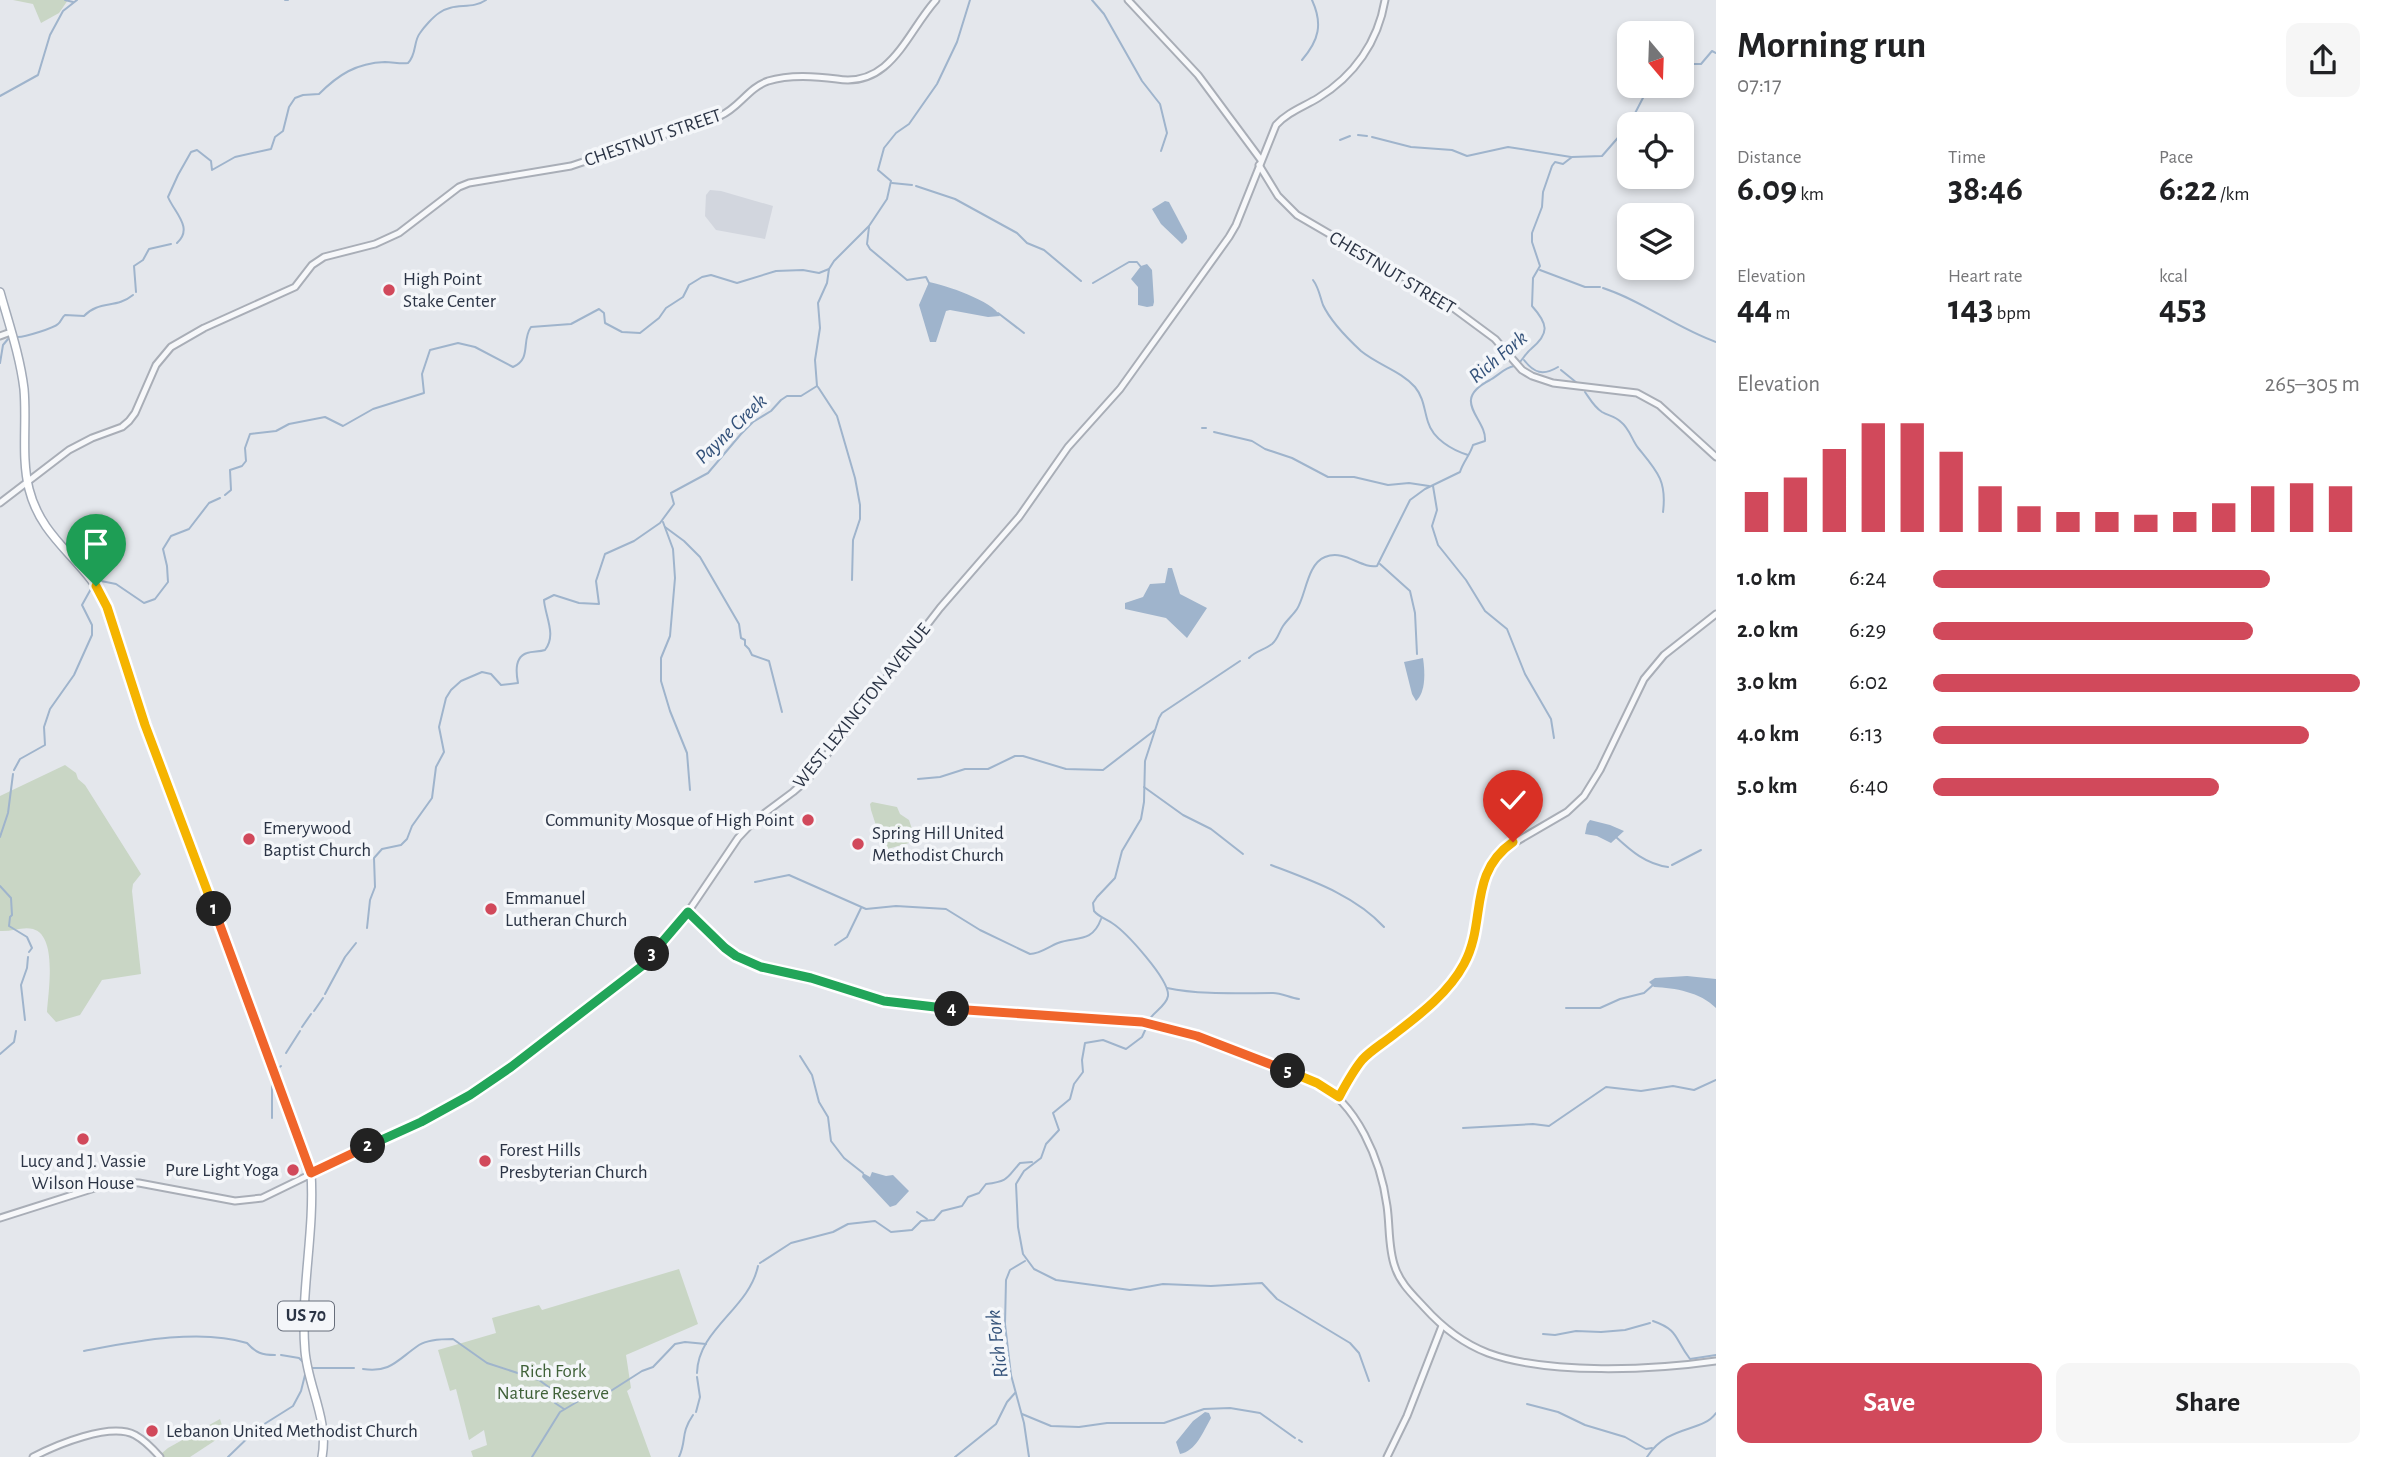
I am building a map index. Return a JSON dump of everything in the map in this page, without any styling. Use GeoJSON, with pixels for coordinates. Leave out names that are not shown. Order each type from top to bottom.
{"type":"FeatureCollection","features":[{"type":"Feature","properties":{"kind":"main road","name":"US 70"},"geometry":{"type":"LineString","coordinates":[[0,292],[24,391],[28,483],[40,519],[96,586],[107,607],[145,725],[311,1173],[313,1200],[305,1339],[307,1367],[324,1432],[322,1457]]}},
{"type":"Feature","properties":{"kind":"street","name":"CHESTNUT STREET"},"geometry":{"type":"LineString","coordinates":[[0,503],[76,446],[122,427],[129,421],[156,365],[171,347],[195,333],[295,287],[317,260],[384,241],[412,225],[459,187],[586,162],[720,116],[733,109],[751,91],[769,81],[815,76],[849,81],[866,79],[884,66],[907,42],[936,0]]}},
{"type":"Feature","properties":{"kind":"street","name":"CHESTNUT STREET"},"geometry":{"type":"LineString","coordinates":[[1128,0],[1198,75],[1260,163],[1278,196],[1297,215],[1441,299],[1495,339],[1519,367],[1539,380],[1637,393],[1659,405],[1716,457]]}},
{"type":"Feature","properties":{"kind":"street","name":"WEST LEXINGTON AVENUE"},"geometry":{"type":"LineString","coordinates":[[0,1218],[116,1182],[139,1183],[219,1199],[248,1200],[275,1193],[311,1173],[430,1117],[511,1067],[642,966],[688,912],[738,838],[754,821],[808,779],[940,608],[1018,517],[1068,447],[1120,389],[1229,237],[1273,130],[1281,120],[1329,91],[1353,70],[1377,31],[1385,0]]}},
{"type":"Feature","properties":{"kind":"street"},"geometry":{"type":"LineString","coordinates":[[0,336],[11,332]]}},
{"type":"Feature","properties":{"kind":"street"},"geometry":{"type":"LineString","coordinates":[[1339,1097],[1363,1060],[1430,1004],[1459,973],[1471,949],[1482,886],[1495,858],[1507,847],[1567,812],[1584,796],[1600,770],[1643,678],[1664,655],[1716,614]]}},
{"type":"Feature","properties":{"kind":"street"},"geometry":{"type":"LineString","coordinates":[[688,912],[736,956],[761,967],[811,978],[884,1001],[1017,1014],[1099,1018],[1164,1027],[1197,1036],[1317,1083],[1339,1097],[1361,1127],[1386,1197],[1392,1252],[1398,1274],[1413,1295],[1442,1326],[1470,1345],[1490,1354],[1530,1362],[1617,1368],[1691,1365],[1716,1361]]}},
{"type":"Feature","properties":{"kind":"street"},"geometry":{"type":"LineString","coordinates":[[1387,1457],[1404,1423],[1442,1326]]}},
{"type":"Feature","properties":{"kind":"street"},"geometry":{"type":"LineString","coordinates":[[33,1457],[94,1434],[112,1432],[135,1436],[160,1457]]}},
{"type":"Feature","properties":{"kind":"shaded area"},"geometry":{"type":"Polygon","coordinates":[[[710,190],[773,206],[765,239],[716,230],[705,216],[706,195],[710,190]]]}},
{"type":"Feature","properties":{"kind":"green space"},"geometry":{"type":"Polygon","coordinates":[[[13,0],[68,0],[59,13],[41,23],[33,4],[13,0]]]}},
{"type":"Feature","properties":{"kind":"green space"},"geometry":{"type":"Polygon","coordinates":[[[65,765],[76,773],[85,785],[141,874],[133,884],[132,891],[141,974],[102,980],[80,1015],[56,1022],[47,1012],[50,966],[46,942],[41,934],[29,928],[0,931],[0,796],[65,765]]]}},
{"type":"Feature","properties":{"kind":"green space"},"geometry":{"type":"Polygon","coordinates":[[[872,802],[897,807],[900,814],[909,820],[916,841],[884,850],[871,810],[872,802]]]}},
{"type":"Feature","properties":{"kind":"green space","name":"Rich Fork Nature Reserve"},"geometry":{"type":"Polygon","coordinates":[[[679,1269],[698,1324],[626,1355],[631,1388],[627,1391],[651,1457],[473,1457],[471,1451],[487,1445],[484,1430],[469,1440],[456,1389],[450,1391],[438,1350],[496,1333],[492,1318],[539,1305],[542,1310],[679,1269]]]}},
{"type":"Feature","properties":{"kind":"green space"},"geometry":{"type":"Polygon","coordinates":[[[220,1419],[224,1432],[222,1436],[190,1457],[162,1457],[161,1454],[168,1448],[220,1419]]]}},
{"type":"Feature","properties":{"kind":"water"},"geometry":{"type":"Polygon","coordinates":[[[1165,201],[1169,202],[1187,236],[1182,244],[1161,224],[1152,209],[1165,201]]]}},
{"type":"Feature","properties":{"kind":"water"},"geometry":{"type":"Polygon","coordinates":[[[1147,264],[1152,270],[1154,302],[1153,306],[1147,307],[1138,305],[1138,287],[1131,279],[1141,266],[1147,264]]]}},
{"type":"Feature","properties":{"kind":"water"},"geometry":{"type":"Polygon","coordinates":[[[929,282],[979,299],[996,310],[1000,316],[988,317],[946,311],[936,342],[930,342],[919,305],[929,282]]]}},
{"type":"Feature","properties":{"kind":"water"},"geometry":{"type":"Polygon","coordinates":[[[1168,568],[1172,568],[1180,594],[1207,608],[1187,638],[1166,618],[1125,609],[1125,603],[1143,597],[1150,584],[1165,583],[1168,568]]]}},
{"type":"Feature","properties":{"kind":"water"},"geometry":{"type":"Polygon","coordinates":[[[1423,658],[1423,687],[1416,701],[1404,662],[1423,658]]]}},
{"type":"Feature","properties":{"kind":"water"},"geometry":{"type":"Polygon","coordinates":[[[1590,820],[1624,831],[1611,843],[1585,834],[1590,820]]]}},
{"type":"Feature","properties":{"kind":"water"},"geometry":{"type":"Polygon","coordinates":[[[1687,976],[1716,979],[1716,1008],[1703,998],[1679,990],[1654,987],[1649,982],[1655,978],[1687,976]]]}},
{"type":"Feature","properties":{"kind":"water"},"geometry":{"type":"Polygon","coordinates":[[[872,1172],[893,1175],[909,1191],[896,1205],[890,1207],[862,1177],[863,1173],[870,1177],[872,1172]]]}},
{"type":"Feature","properties":{"kind":"water"},"geometry":{"type":"Polygon","coordinates":[[[1205,1412],[1209,1413],[1211,1418],[1202,1435],[1195,1445],[1180,1454],[1176,1442],[1193,1421],[1205,1412]]]}},
{"type":"Feature","properties":{"kind":"waterway"},"geometry":{"type":"LineString","coordinates":[[65,0],[73,2]]}},
{"type":"Feature","properties":{"kind":"waterway"},"geometry":{"type":"LineString","coordinates":[[0,96],[38,75],[50,35],[63,11],[77,0]]}},
{"type":"Feature","properties":{"kind":"waterway"},"geometry":{"type":"LineString","coordinates":[[177,243],[184,232],[183,226],[168,197],[191,152],[197,150],[211,161],[212,170],[235,157],[271,149],[275,137],[283,131],[289,107],[295,98],[319,94],[333,81],[365,65],[408,63],[413,56],[418,37],[437,15],[450,8],[475,5],[486,0]]}},
{"type":"Feature","properties":{"kind":"waterway","name":"Payne Creek"},"geometry":{"type":"LineString","coordinates":[[817,386],[815,360],[820,328],[818,303],[827,283],[829,269],[869,226],[887,199],[891,181],[878,170],[884,148],[896,133],[909,124],[937,84],[957,42],[970,0]]}},
{"type":"Feature","properties":{"kind":"waterway"},"geometry":{"type":"LineString","coordinates":[[1092,0],[1104,14],[1142,81],[1160,104],[1167,133],[1161,151]]}},
{"type":"Feature","properties":{"kind":"waterway"},"geometry":{"type":"LineString","coordinates":[[1302,60],[1316,39],[1318,24],[1312,0]]}},
{"type":"Feature","properties":{"kind":"waterway","name":"Rich Fork"},"geometry":{"type":"LineString","coordinates":[[1694,64],[1701,64],[1712,51],[1716,53]]}},
{"type":"Feature","properties":{"kind":"waterway","name":"Rich Fork"},"geometry":{"type":"LineString","coordinates":[[1636,112],[1643,98]]}},
{"type":"Feature","properties":{"kind":"waterway"},"geometry":{"type":"LineString","coordinates":[[1358,135],[1367,136]]}},
{"type":"Feature","properties":{"kind":"waterway"},"geometry":{"type":"LineString","coordinates":[[1340,140],[1350,136]]}},
{"type":"Feature","properties":{"kind":"waterway"},"geometry":{"type":"LineString","coordinates":[[1372,137],[1411,147],[1452,150],[1467,156],[1508,147],[1571,157]]}},
{"type":"Feature","properties":{"kind":"waterway","name":"Rich Fork"},"geometry":{"type":"LineString","coordinates":[[1519,363],[1541,338],[1545,328],[1532,306],[1533,278],[1540,266],[1532,242],[1532,233],[1542,207],[1543,192],[1552,166],[1555,162],[1563,164],[1572,157],[1602,156],[1617,139]]}},
{"type":"Feature","properties":{"kind":"waterway"},"geometry":{"type":"LineString","coordinates":[[892,183],[912,185]]}},
{"type":"Feature","properties":{"kind":"waterway"},"geometry":{"type":"LineString","coordinates":[[916,186],[955,199],[1017,233],[1027,243],[1044,250],[1081,281]]}},
{"type":"Feature","properties":{"kind":"waterway"},"geometry":{"type":"LineString","coordinates":[[869,227],[867,244],[870,249],[907,280],[926,277],[930,285]]}},
{"type":"Feature","properties":{"kind":"waterway"},"geometry":{"type":"LineString","coordinates":[[136,292],[134,266],[143,260],[149,249],[171,244]]}},
{"type":"Feature","properties":{"kind":"waterway"},"geometry":{"type":"LineString","coordinates":[[1093,283],[1129,262],[1137,262],[1141,267]]}},
{"type":"Feature","properties":{"kind":"waterway"},"geometry":{"type":"LineString","coordinates":[[225,495],[231,490],[230,470],[242,466],[246,461],[245,448],[250,434],[276,431],[289,424],[325,417],[343,426],[373,409],[424,393],[422,374],[430,350],[458,343],[475,347],[513,367],[519,364],[524,355],[531,327],[571,324],[599,309],[604,313],[605,323],[622,332],[640,333],[659,318],[666,308],[683,297],[689,285],[702,277],[711,275],[737,283],[776,271],[803,270],[819,273],[829,269]]}},
{"type":"Feature","properties":{"kind":"waterway"},"geometry":{"type":"LineString","coordinates":[[1540,270],[1585,287],[1600,287]]}},
{"type":"Feature","properties":{"kind":"waterway"},"geometry":{"type":"LineString","coordinates":[[1313,280],[1326,311],[1340,330],[1361,351],[1409,381],[1420,395],[1434,434],[1450,447],[1468,455]]}},
{"type":"Feature","properties":{"kind":"waterway"},"geometry":{"type":"LineString","coordinates":[[1603,288],[1716,342]]}},
{"type":"Feature","properties":{"kind":"waterway"},"geometry":{"type":"LineString","coordinates":[[18,337],[55,326],[65,315],[84,316],[96,308],[120,302],[133,295]]}},
{"type":"Feature","properties":{"kind":"waterway"},"geometry":{"type":"LineString","coordinates":[[998,313],[1024,333]]}},
{"type":"Feature","properties":{"kind":"waterway"},"geometry":{"type":"LineString","coordinates":[[0,363],[3,345],[8,339]]}},
{"type":"Feature","properties":{"kind":"waterway"},"geometry":{"type":"LineString","coordinates":[[1524,360],[1539,372],[1548,372],[1558,367]]}},
{"type":"Feature","properties":{"kind":"waterway","name":"Rich Fork"},"geometry":{"type":"LineString","coordinates":[[1249,658],[1276,640],[1297,609],[1314,566],[1319,561],[1325,557],[1339,555],[1365,565],[1377,566],[1410,500],[1425,489],[1460,472],[1473,445],[1485,441],[1473,410],[1472,395],[1504,370],[1514,366]]}},
{"type":"Feature","properties":{"kind":"waterway"},"geometry":{"type":"LineString","coordinates":[[1561,370],[1577,383]]}},
{"type":"Feature","properties":{"kind":"waterway","name":"Payne Creek"},"geometry":{"type":"LineString","coordinates":[[367,928],[370,900],[375,887],[374,858],[382,849],[401,845],[407,839],[412,826],[432,798],[436,767],[444,752],[439,727],[446,698],[451,690],[461,681],[482,672],[491,674],[501,685],[518,683],[520,658],[527,653],[545,650],[550,638],[544,600],[554,595],[579,603],[599,604],[596,581],[605,554],[634,541],[660,523],[674,504],[671,493],[708,473],[753,422],[771,411],[787,396],[801,396],[817,386]]}},
{"type":"Feature","properties":{"kind":"waterway"},"geometry":{"type":"LineString","coordinates":[[818,387],[837,416],[860,505],[860,519],[853,540],[852,580]]}},
{"type":"Feature","properties":{"kind":"waterway"},"geometry":{"type":"LineString","coordinates":[[1585,392],[1599,410],[1624,425],[1656,470],[1662,484],[1663,512]]}},
{"type":"Feature","properties":{"kind":"waterway"},"geometry":{"type":"LineString","coordinates":[[1214,432],[1252,441],[1328,477],[1354,477],[1388,485],[1409,483],[1429,486]]}},
{"type":"Feature","properties":{"kind":"waterway"},"geometry":{"type":"LineString","coordinates":[[1433,486],[1437,510],[1432,526],[1438,545],[1466,580],[1485,611],[1507,629],[1525,674],[1551,719],[1554,738]]}},
{"type":"Feature","properties":{"kind":"waterway"},"geometry":{"type":"LineString","coordinates":[[101,581],[116,584],[144,603],[155,599],[168,582],[163,549],[171,536],[189,529],[209,503],[220,498]]}},
{"type":"Feature","properties":{"kind":"waterway"},"geometry":{"type":"LineString","coordinates":[[663,522],[673,549],[675,578],[670,636],[661,658],[661,681],[687,753],[690,790]]}},
{"type":"Feature","properties":{"kind":"waterway"},"geometry":{"type":"LineString","coordinates":[[665,527],[700,557],[739,624],[741,638],[745,640],[745,645],[752,655],[769,661],[782,712]]}},
{"type":"Feature","properties":{"kind":"waterway"},"geometry":{"type":"LineString","coordinates":[[1380,564],[1410,591],[1415,613],[1417,654]]}},
{"type":"Feature","properties":{"kind":"waterway"},"geometry":{"type":"LineString","coordinates":[[14,770],[20,759],[45,745],[44,727],[50,709],[74,675],[92,635],[92,625],[82,605],[92,587]]}},
{"type":"Feature","properties":{"kind":"waterway","name":"Rich Fork"},"geometry":{"type":"LineString","coordinates":[[1148,1022],[1167,1000],[1167,989],[1146,957],[1119,928],[1094,911],[1093,903],[1115,878],[1122,851],[1141,819],[1145,761],[1162,713],[1240,661]]}},
{"type":"Feature","properties":{"kind":"waterway"},"geometry":{"type":"LineString","coordinates":[[918,779],[940,777],[965,769],[988,769],[1015,756],[1066,769],[1103,770],[1155,730]]}},
{"type":"Feature","properties":{"kind":"waterway"},"geometry":{"type":"LineString","coordinates":[[0,837],[8,813],[13,774]]}},
{"type":"Feature","properties":{"kind":"waterway"},"geometry":{"type":"LineString","coordinates":[[1144,787],[1183,815],[1211,829],[1243,854]]}},
{"type":"Feature","properties":{"kind":"waterway"},"geometry":{"type":"LineString","coordinates":[[1616,837],[1646,860],[1668,867]]}},
{"type":"Feature","properties":{"kind":"waterway"},"geometry":{"type":"LineString","coordinates":[[1672,865],[1701,850]]}},
{"type":"Feature","properties":{"kind":"waterway"},"geometry":{"type":"LineString","coordinates":[[1271,865],[1346,897],[1384,927]]}},
{"type":"Feature","properties":{"kind":"waterway"},"geometry":{"type":"LineString","coordinates":[[755,882],[789,875],[866,909],[896,906],[946,909],[980,930],[1030,954],[1064,941],[1088,936],[1101,919]]}},
{"type":"Feature","properties":{"kind":"waterway"},"geometry":{"type":"LineString","coordinates":[[0,886],[11,898],[12,915],[9,926],[27,937],[32,948],[29,952]]}},
{"type":"Feature","properties":{"kind":"waterway"},"geometry":{"type":"LineString","coordinates":[[835,945],[847,937],[861,908]]}},
{"type":"Feature","properties":{"kind":"waterway","name":"Payne Creek"},"geometry":{"type":"LineString","coordinates":[[325,994],[345,957],[356,943]]}},
{"type":"Feature","properties":{"kind":"waterway"},"geometry":{"type":"LineString","coordinates":[[25,1020],[21,985],[28,957]]}},
{"type":"Feature","properties":{"kind":"waterway"},"geometry":{"type":"LineString","coordinates":[[1566,1008],[1600,1008],[1644,993],[1653,985]]}},
{"type":"Feature","properties":{"kind":"waterway"},"geometry":{"type":"LineString","coordinates":[[1167,988],[1206,993],[1276,993],[1299,999]]}},
{"type":"Feature","properties":{"kind":"waterway","name":"Payne Creek"},"geometry":{"type":"LineString","coordinates":[[314,1011],[323,998]]}},
{"type":"Feature","properties":{"kind":"waterway","name":"Payne Creek"},"geometry":{"type":"LineString","coordinates":[[302,1027],[311,1014]]}},
{"type":"Feature","properties":{"kind":"waterway"},"geometry":{"type":"LineString","coordinates":[[1147,1026],[1142,1037],[1126,1049],[1103,1040],[1085,1043],[1083,1072],[1074,1084],[1070,1099],[1053,1113],[1059,1130],[1046,1144],[1041,1158],[1024,1171],[1016,1184],[1018,1227],[1023,1254],[1034,1269],[1056,1280],[1130,1290],[1163,1284],[1211,1286],[1262,1283],[1277,1299],[1350,1343],[1359,1353],[1369,1381]]}},
{"type":"Feature","properties":{"kind":"waterway"},"geometry":{"type":"LineString","coordinates":[[0,1054],[14,1042],[16,1031]]}},
{"type":"Feature","properties":{"kind":"waterway","name":"Payne Creek"},"geometry":{"type":"LineString","coordinates":[[286,1053],[300,1031]]}},
{"type":"Feature","properties":{"kind":"waterway"},"geometry":{"type":"LineString","coordinates":[[800,1056],[812,1075],[819,1102],[828,1117],[831,1141],[844,1158],[863,1173]]}},
{"type":"Feature","properties":{"kind":"waterway","name":"Payne Creek"},"geometry":{"type":"LineString","coordinates":[[277,1069],[281,1066]]}},
{"type":"Feature","properties":{"kind":"waterway","name":"Payne Creek"},"geometry":{"type":"LineString","coordinates":[[272,1077],[272,1118]]}},
{"type":"Feature","properties":{"kind":"waterway"},"geometry":{"type":"LineString","coordinates":[[1463,1128],[1533,1124],[1549,1126],[1606,1087],[1641,1091],[1673,1086],[1694,1090],[1716,1080]]}},
{"type":"Feature","properties":{"kind":"waterway"},"geometry":{"type":"LineString","coordinates":[[760,1263],[791,1243],[833,1232],[848,1224],[875,1221],[891,1232],[912,1230],[921,1221],[934,1220],[942,1211],[962,1206],[968,1197],[979,1193],[986,1184],[1007,1178],[1020,1163],[1032,1162]]}},
{"type":"Feature","properties":{"kind":"waterway"},"geometry":{"type":"LineString","coordinates":[[917,1212],[927,1219]]}},
{"type":"Feature","properties":{"kind":"waterway","name":"Rich Fork"},"geometry":{"type":"LineString","coordinates":[[1025,1261],[1010,1270],[1006,1280],[1005,1324],[1011,1375],[1024,1423],[1029,1457]]}},
{"type":"Feature","properties":{"kind":"waterway"},"geometry":{"type":"LineString","coordinates":[[697,1373],[706,1344],[745,1295],[758,1266]]}},
{"type":"Feature","properties":{"kind":"waterway"},"geometry":{"type":"LineString","coordinates":[[1653,1321],[1672,1331],[1690,1359],[1716,1355]]}},
{"type":"Feature","properties":{"kind":"waterway"},"geometry":{"type":"LineString","coordinates":[[1543,1334],[1625,1330],[1650,1323]]}},
{"type":"Feature","properties":{"kind":"waterway"},"geometry":{"type":"LineString","coordinates":[[84,1351],[165,1338],[208,1337],[247,1343],[260,1353],[275,1355]]}},
{"type":"Feature","properties":{"kind":"waterway"},"geometry":{"type":"LineString","coordinates":[[363,1369],[387,1367],[422,1343],[453,1339],[487,1363],[539,1380],[550,1388],[555,1403],[564,1409]]}},
{"type":"Feature","properties":{"kind":"waterway"},"geometry":{"type":"LineString","coordinates":[[532,1457],[560,1412],[587,1396],[606,1394],[653,1367],[675,1344],[706,1344]]}},
{"type":"Feature","properties":{"kind":"waterway"},"geometry":{"type":"LineString","coordinates":[[281,1355],[299,1358],[304,1363]]}},
{"type":"Feature","properties":{"kind":"waterway"},"geometry":{"type":"LineString","coordinates":[[310,1368],[354,1368]]}},
{"type":"Feature","properties":{"kind":"waterway"},"geometry":{"type":"LineString","coordinates":[[228,1457],[258,1428],[293,1406],[301,1391],[306,1371]]}},
{"type":"Feature","properties":{"kind":"waterway"},"geometry":{"type":"LineString","coordinates":[[696,1412],[700,1397],[697,1377]]}},
{"type":"Feature","properties":{"kind":"waterway"},"geometry":{"type":"LineString","coordinates":[[955,1457],[996,1424],[1007,1402],[1015,1393]]}},
{"type":"Feature","properties":{"kind":"waterway"},"geometry":{"type":"LineString","coordinates":[[1527,1404],[1558,1412],[1585,1425],[1625,1437],[1646,1449],[1652,1448]]}},
{"type":"Feature","properties":{"kind":"waterway"},"geometry":{"type":"LineString","coordinates":[[1022,1414],[1051,1426],[1079,1427],[1107,1423],[1164,1423],[1204,1409],[1230,1408],[1260,1413],[1295,1438]]}},
{"type":"Feature","properties":{"kind":"waterway"},"geometry":{"type":"LineString","coordinates":[[1647,1457],[1655,1446],[1665,1439],[1702,1424],[1716,1413]]}},
{"type":"Feature","properties":{"kind":"waterway"},"geometry":{"type":"LineString","coordinates":[[679,1457],[686,1427],[693,1415]]}},
{"type":"Feature","properties":{"kind":"place","name":"High Point Stake Center"},"geometry":{"type":"Point","coordinates":[389,290]}},
{"type":"Feature","properties":{"kind":"place","name":"Community Mosque of High Point"},"geometry":{"type":"Point","coordinates":[808,820]}},
{"type":"Feature","properties":{"kind":"place","name":"Emerywood Baptist Church"},"geometry":{"type":"Point","coordinates":[249,839]}},
{"type":"Feature","properties":{"kind":"place","name":"Spring Hill United Methodist Church"},"geometry":{"type":"Point","coordinates":[858,844]}},
{"type":"Feature","properties":{"kind":"place","name":"Emmanuel Lutheran Church"},"geometry":{"type":"Point","coordinates":[491,909]}},
{"type":"Feature","properties":{"kind":"place","name":"Lucy and J. Vassie Wilson House"},"geometry":{"type":"Point","coordinates":[83,1139]}},
{"type":"Feature","properties":{"kind":"place","name":"Forest Hills Presbyterian Church"},"geometry":{"type":"Point","coordinates":[485,1161]}},
{"type":"Feature","properties":{"kind":"place","name":"Pure Light Yoga"},"geometry":{"type":"Point","coordinates":[293,1170]}},
{"type":"Feature","properties":{"kind":"place","name":"Lebanon United Methodist Church"},"geometry":{"type":"Point","coordinates":[152,1431]}},
{"type":"Feature","properties":{"kind":"route"},"geometry":{"type":"LineString","coordinates":[[96,586],[107,607],[145,725],[311,1173],[438,1113],[511,1067],[642,966],[688,912],[725,948],[761,967],[907,1005],[1142,1022],[1197,1036],[1276,1066],[1317,1083],[1339,1097],[1363,1060],[1430,1004],[1459,973],[1471,949],[1487,872],[1498,855],[1513,842]]}}]}
